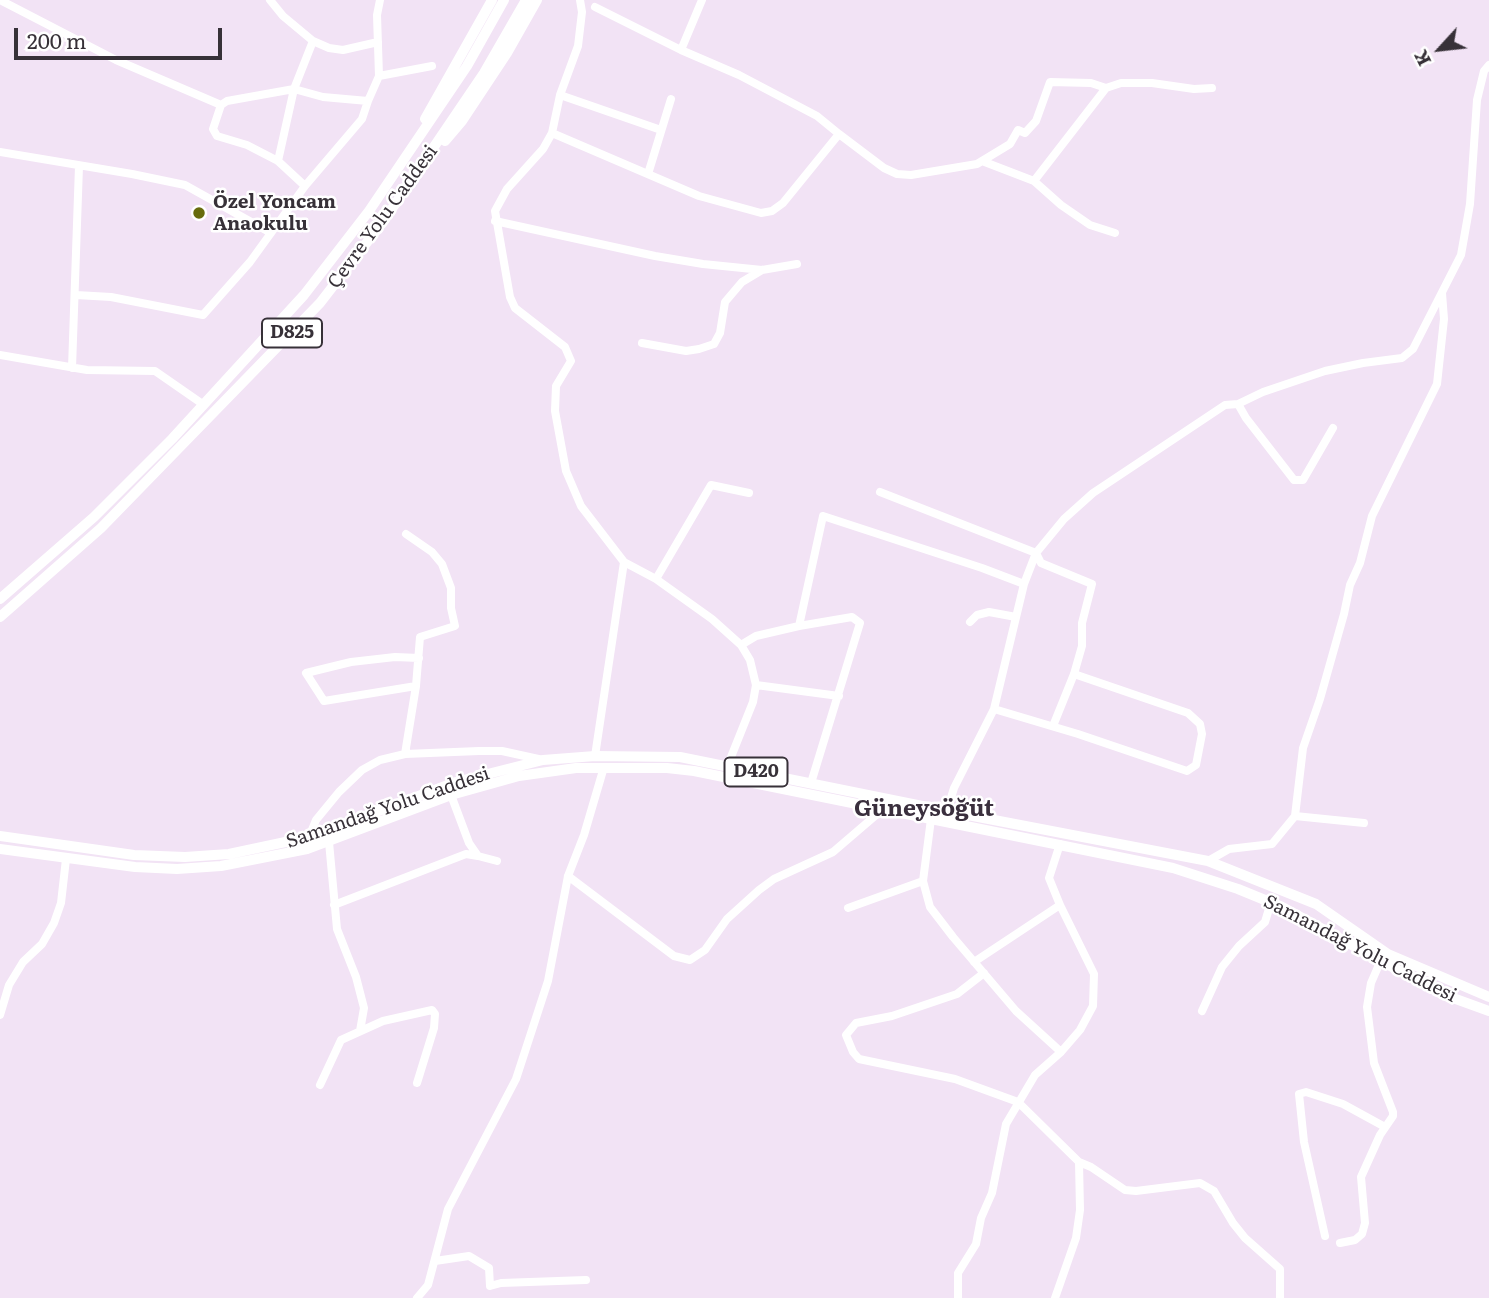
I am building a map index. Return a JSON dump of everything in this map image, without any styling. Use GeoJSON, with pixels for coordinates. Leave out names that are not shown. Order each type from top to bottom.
{"type":"FeatureCollection","features":[{"type":"Feature","properties":{"kind":"highway"},"geometry":{"type":"LineString","coordinates":[[410,151],[433,103],[492,0]]}},
{"type":"Feature","properties":{"kind":"highway","name":"Çevre Yolu Caddesi"},"geometry":{"type":"LineString","coordinates":[[0,599],[94,517],[204,405],[304,295],[369,211],[410,151],[467,66],[504,0]]}},
{"type":"Feature","properties":{"kind":"highway","name":"Çevre Yolu Caddesi"},"geometry":{"type":"LineString","coordinates":[[2,616],[101,528],[320,303],[403,192],[484,74],[526,0]]}},
{"type":"Feature","properties":{"kind":"highway"},"geometry":{"type":"LineString","coordinates":[[403,192],[462,121],[507,53],[537,0]]}},
{"type":"Feature","properties":{"kind":"highway","name":"Samandağ Yolu Caddesi"},"geometry":{"type":"LineString","coordinates":[[0,836],[134,855],[185,857],[229,854],[309,838],[456,782],[543,760],[595,756],[681,758],[1208,861],[1316,904],[1388,954],[1489,997]]}},
{"type":"Feature","properties":{"kind":"highway","name":"Samandağ Yolu Caddesi"},"geometry":{"type":"LineString","coordinates":[[0,849],[156,868],[221,866],[264,859],[329,842],[451,795],[519,776],[563,769],[667,768],[694,771],[1173,868],[1271,902],[1442,994],[1489,1011]]}},
{"type":"Feature","properties":{"kind":"street"},"geometry":{"type":"LineString","coordinates":[[0,0],[116,60],[221,105]]}},
{"type":"Feature","properties":{"kind":"street"},"geometry":{"type":"LineString","coordinates":[[270,0],[313,41],[329,48],[343,50],[378,42]]}},
{"type":"Feature","properties":{"kind":"street"},"geometry":{"type":"LineString","coordinates":[[76,295],[111,297],[203,315],[250,262],[306,187],[362,119],[379,76],[377,15],[380,0]]}},
{"type":"Feature","properties":{"kind":"street"},"geometry":{"type":"LineString","coordinates":[[727,767],[753,702],[756,685],[750,660],[741,645],[712,619],[656,579],[624,562],[600,534],[575,495],[566,471],[555,411],[556,386],[571,361],[565,346],[515,308],[510,297],[495,221],[498,202],[543,149],[552,133],[560,95],[578,46],[582,0],[597,4],[681,50],[739,75],[817,116],[884,169],[897,174],[911,175],[982,161],[1010,144],[1018,130],[1025,133],[1036,121],[1050,82],[1091,83],[1106,88]]}},
{"type":"Feature","properties":{"kind":"street"},"geometry":{"type":"LineString","coordinates":[[681,50],[702,0]]}},
{"type":"Feature","properties":{"kind":"street"},"geometry":{"type":"LineString","coordinates":[[278,162],[294,89],[313,41]]}},
{"type":"Feature","properties":{"kind":"street"},"geometry":{"type":"LineString","coordinates":[[947,811],[954,788],[994,709],[1007,665],[1024,584],[1036,553],[1064,519],[1093,493],[1225,405],[1238,404],[1263,392],[1325,371],[1363,362],[1402,358],[1413,349],[1461,255],[1470,204],[1477,100],[1484,71],[1489,65]]}},
{"type":"Feature","properties":{"kind":"street"},"geometry":{"type":"LineString","coordinates":[[379,76],[432,66]]}},
{"type":"Feature","properties":{"kind":"street"},"geometry":{"type":"LineString","coordinates":[[1034,181],[1106,88],[1121,83],[1152,83],[1194,89],[1212,88]]}},
{"type":"Feature","properties":{"kind":"street"},"geometry":{"type":"LineString","coordinates":[[306,187],[278,162],[247,145],[217,136],[213,129],[221,105],[227,100],[294,89],[323,97],[368,102]]}},
{"type":"Feature","properties":{"kind":"street"},"geometry":{"type":"LineString","coordinates":[[560,95],[661,130]]}},
{"type":"Feature","properties":{"kind":"street"},"geometry":{"type":"LineString","coordinates":[[648,174],[671,99]]}},
{"type":"Feature","properties":{"kind":"street"},"geometry":{"type":"LineString","coordinates":[[552,133],[699,196],[761,213],[772,211],[783,203],[839,134]]}},
{"type":"Feature","properties":{"kind":"street"},"geometry":{"type":"LineString","coordinates":[[0,152],[185,185],[271,233]]}},
{"type":"Feature","properties":{"kind":"street"},"geometry":{"type":"LineString","coordinates":[[982,161],[1034,181],[1061,205],[1090,225],[1115,233]]}},
{"type":"Feature","properties":{"kind":"street"},"geometry":{"type":"LineString","coordinates":[[72,368],[79,166]]}},
{"type":"Feature","properties":{"kind":"street"},"geometry":{"type":"LineString","coordinates":[[495,221],[655,256],[762,270],[797,264]]}},
{"type":"Feature","properties":{"kind":"street"},"geometry":{"type":"LineString","coordinates":[[642,344],[686,351],[714,344],[720,333],[725,302],[742,282],[762,270]]}},
{"type":"Feature","properties":{"kind":"street"},"geometry":{"type":"LineString","coordinates":[[1208,861],[1229,849],[1272,844],[1295,816],[1303,748],[1372,516],[1437,384],[1444,319],[1442,293]]}},
{"type":"Feature","properties":{"kind":"street"},"geometry":{"type":"LineString","coordinates":[[0,355],[72,368],[156,371],[204,405]]}},
{"type":"Feature","properties":{"kind":"street"},"geometry":{"type":"LineString","coordinates":[[1238,404],[1294,480],[1304,480],[1333,428]]}},
{"type":"Feature","properties":{"kind":"street"},"geometry":{"type":"LineString","coordinates":[[656,579],[711,485],[749,493]]}},
{"type":"Feature","properties":{"kind":"street"},"geometry":{"type":"LineString","coordinates":[[880,492],[1036,553],[1041,563],[1092,584],[1082,624],[1082,646],[1053,726]]}},
{"type":"Feature","properties":{"kind":"street"},"geometry":{"type":"LineString","coordinates":[[799,626],[823,516],[1024,584]]}},
{"type":"Feature","properties":{"kind":"street"},"geometry":{"type":"LineString","coordinates":[[405,754],[416,686],[420,637],[455,625],[451,608],[451,588],[442,564],[432,552],[406,534]]}},
{"type":"Feature","properties":{"kind":"street"},"geometry":{"type":"LineString","coordinates":[[595,756],[624,562]]}},
{"type":"Feature","properties":{"kind":"street"},"geometry":{"type":"LineString","coordinates":[[970,622],[977,615],[989,612],[1016,617]]}},
{"type":"Feature","properties":{"kind":"street"},"geometry":{"type":"LineString","coordinates":[[741,645],[756,636],[799,626],[852,617],[860,623],[811,783]]}},
{"type":"Feature","properties":{"kind":"street"},"geometry":{"type":"LineString","coordinates":[[416,686],[324,701],[306,673],[351,662],[395,657],[419,658]]}},
{"type":"Feature","properties":{"kind":"street"},"geometry":{"type":"LineString","coordinates":[[994,709],[1187,771],[1196,765],[1202,734],[1200,724],[1188,713],[1074,674]]}},
{"type":"Feature","properties":{"kind":"street"},"geometry":{"type":"LineString","coordinates":[[756,685],[839,696]]}},
{"type":"Feature","properties":{"kind":"street"},"geometry":{"type":"LineString","coordinates":[[309,838],[316,820],[338,792],[362,770],[380,760],[405,754],[502,751],[543,760]]}},
{"type":"Feature","properties":{"kind":"street"},"geometry":{"type":"LineString","coordinates":[[417,1298],[428,1285],[448,1209],[516,1079],[548,981],[568,876],[584,835],[604,767]]}},
{"type":"Feature","properties":{"kind":"street"},"geometry":{"type":"LineString","coordinates":[[451,795],[470,844],[478,856]]}},
{"type":"Feature","properties":{"kind":"street"},"geometry":{"type":"LineString","coordinates":[[568,876],[674,956],[690,960],[705,950],[727,919],[759,890],[775,879],[833,852],[881,810]]}},
{"type":"Feature","properties":{"kind":"street"},"geometry":{"type":"LineString","coordinates":[[1295,816],[1364,823]]}},
{"type":"Feature","properties":{"kind":"street"},"geometry":{"type":"LineString","coordinates":[[931,819],[923,881],[930,907],[1016,1011],[1061,1052]]}},
{"type":"Feature","properties":{"kind":"street"},"geometry":{"type":"LineString","coordinates":[[329,842],[338,929],[364,1008],[360,1031]]}},
{"type":"Feature","properties":{"kind":"street"},"geometry":{"type":"LineString","coordinates":[[958,1298],[958,1273],[976,1244],[981,1218],[992,1193],[1006,1124],[1035,1075],[1061,1052],[1080,1030],[1093,1006],[1094,974],[1049,878],[1060,844]]}},
{"type":"Feature","properties":{"kind":"street"},"geometry":{"type":"LineString","coordinates":[[334,905],[466,854],[497,861]]}},
{"type":"Feature","properties":{"kind":"street"},"geometry":{"type":"LineString","coordinates":[[0,1015],[9,985],[23,962],[42,944],[54,923],[61,903],[66,859]]}},
{"type":"Feature","properties":{"kind":"street"},"geometry":{"type":"LineString","coordinates":[[848,908],[923,881]]}},
{"type":"Feature","properties":{"kind":"street"},"geometry":{"type":"LineString","coordinates":[[1202,1011],[1222,967],[1239,946],[1265,922],[1271,902]]}},
{"type":"Feature","properties":{"kind":"street"},"geometry":{"type":"LineString","coordinates":[[974,962],[1060,905]]}},
{"type":"Feature","properties":{"kind":"street"},"geometry":{"type":"LineString","coordinates":[[1340,1243],[1355,1240],[1362,1234],[1365,1223],[1361,1177],[1385,1126],[1393,1116],[1374,1063],[1367,1007],[1371,983],[1381,960]]}},
{"type":"Feature","properties":{"kind":"street"},"geometry":{"type":"LineString","coordinates":[[984,974],[957,994],[892,1016],[856,1023],[846,1035],[859,1059],[956,1079],[1018,1102],[1079,1162],[1125,1190],[1136,1192],[1200,1183],[1214,1191],[1245,1238],[1280,1269],[1280,1298]]}},
{"type":"Feature","properties":{"kind":"street"},"geometry":{"type":"LineString","coordinates":[[320,1085],[341,1040],[383,1021],[432,1010],[434,1028],[417,1083]]}},
{"type":"Feature","properties":{"kind":"street"},"geometry":{"type":"LineString","coordinates":[[1325,1236],[1304,1142],[1299,1094],[1306,1093],[1343,1104],[1385,1126]]}},
{"type":"Feature","properties":{"kind":"street"},"geometry":{"type":"LineString","coordinates":[[1055,1298],[1076,1238],[1080,1210],[1079,1162]]}},
{"type":"Feature","properties":{"kind":"street"},"geometry":{"type":"LineString","coordinates":[[435,1261],[469,1256],[489,1268],[490,1286],[501,1283],[586,1280]]}},
{"type":"Feature","properties":{"kind":"place","name":"Özel Yoncam Anaokulu"},"geometry":{"type":"Point","coordinates":[199,213]}},
{"type":"Feature","properties":{"kind":"district","name":"Güneysöğüt"},"geometry":{"type":"Point","coordinates":[924,809]}}]}
